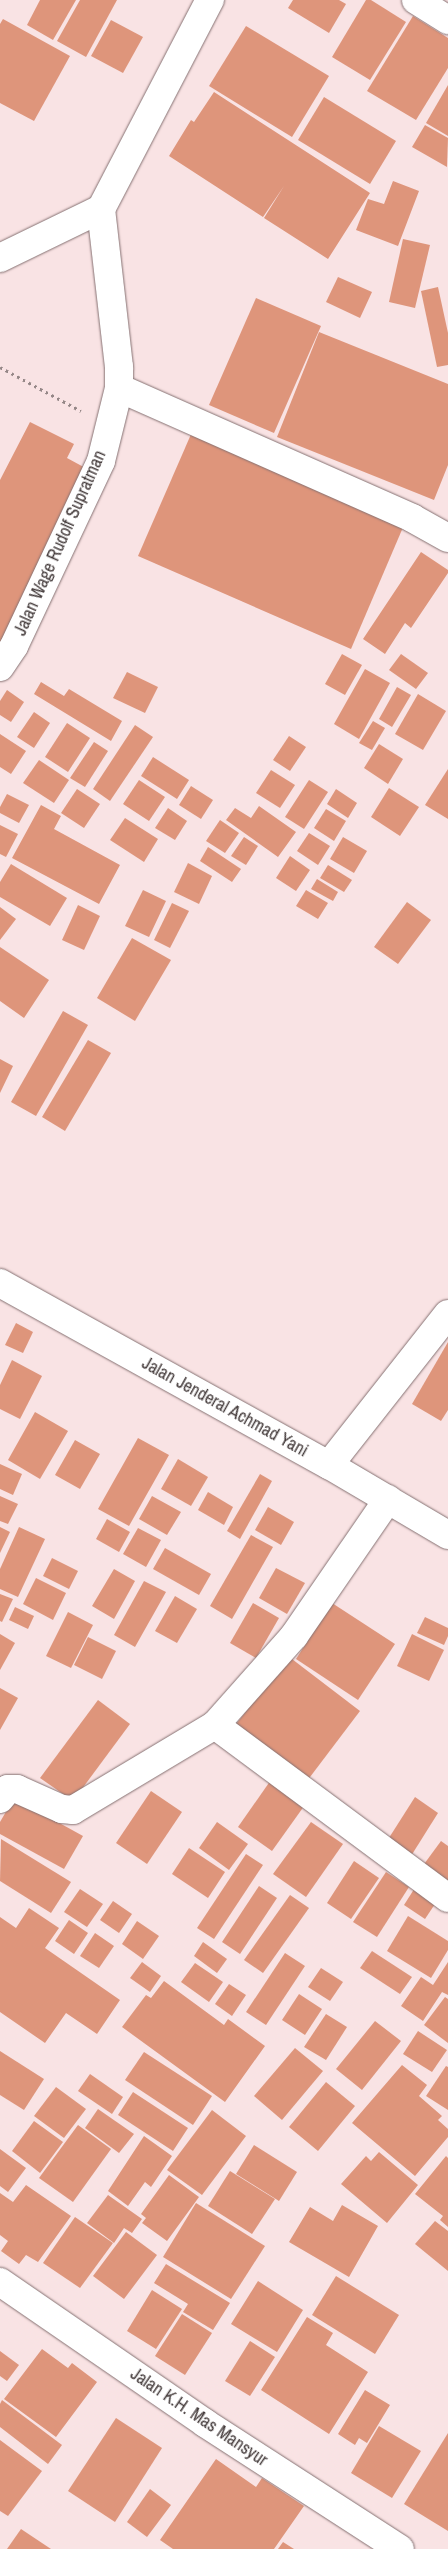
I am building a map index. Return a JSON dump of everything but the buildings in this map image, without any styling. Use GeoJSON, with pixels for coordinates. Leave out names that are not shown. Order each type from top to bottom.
{"type":"FeatureCollection","features":[{"type":"Feature","properties":{"kind":"street"},"geometry":{"type":"LineString","coordinates":[[0,258],[101,209],[210,0]]}},
{"type":"Feature","properties":{"kind":"street"},"geometry":{"type":"LineString","coordinates":[[416,0],[448,20]]}},
{"type":"Feature","properties":{"kind":"street","name":"Jalan Wage Rudolf Supratman"},"geometry":{"type":"LineString","coordinates":[[0,666],[14,646],[76,518],[101,461],[119,388],[119,367],[101,209]]}},
{"type":"Feature","properties":{"kind":"street"},"geometry":{"type":"LineString","coordinates":[[119,388],[412,518],[448,538]]}},
{"type":"Feature","properties":{"kind":"street","name":"Jalan Jenderal Achmad Yani"},"geometry":{"type":"LineString","coordinates":[[0,1283],[329,1465],[448,1535]]}},
{"type":"Feature","properties":{"kind":"street"},"geometry":{"type":"LineString","coordinates":[[329,1465],[448,1314]]}},
{"type":"Feature","properties":{"kind":"street"},"geometry":{"type":"LineString","coordinates":[[0,1799],[8,1789],[17,1789],[62,1809],[73,1810],[215,1725],[294,1636],[388,1500]]}},
{"type":"Feature","properties":{"kind":"street"},"geometry":{"type":"LineString","coordinates":[[215,1725],[448,1898]]}},
{"type":"Feature","properties":{"kind":"street","name":"Jalan K.H. Mas Mansyur"},"geometry":{"type":"LineString","coordinates":[[0,2282],[205,2423],[400,2549]]}},
{"type":"Feature","properties":{"kind":"path"},"geometry":{"type":"LineString","coordinates":[[0,367],[110,426]]}}]}
